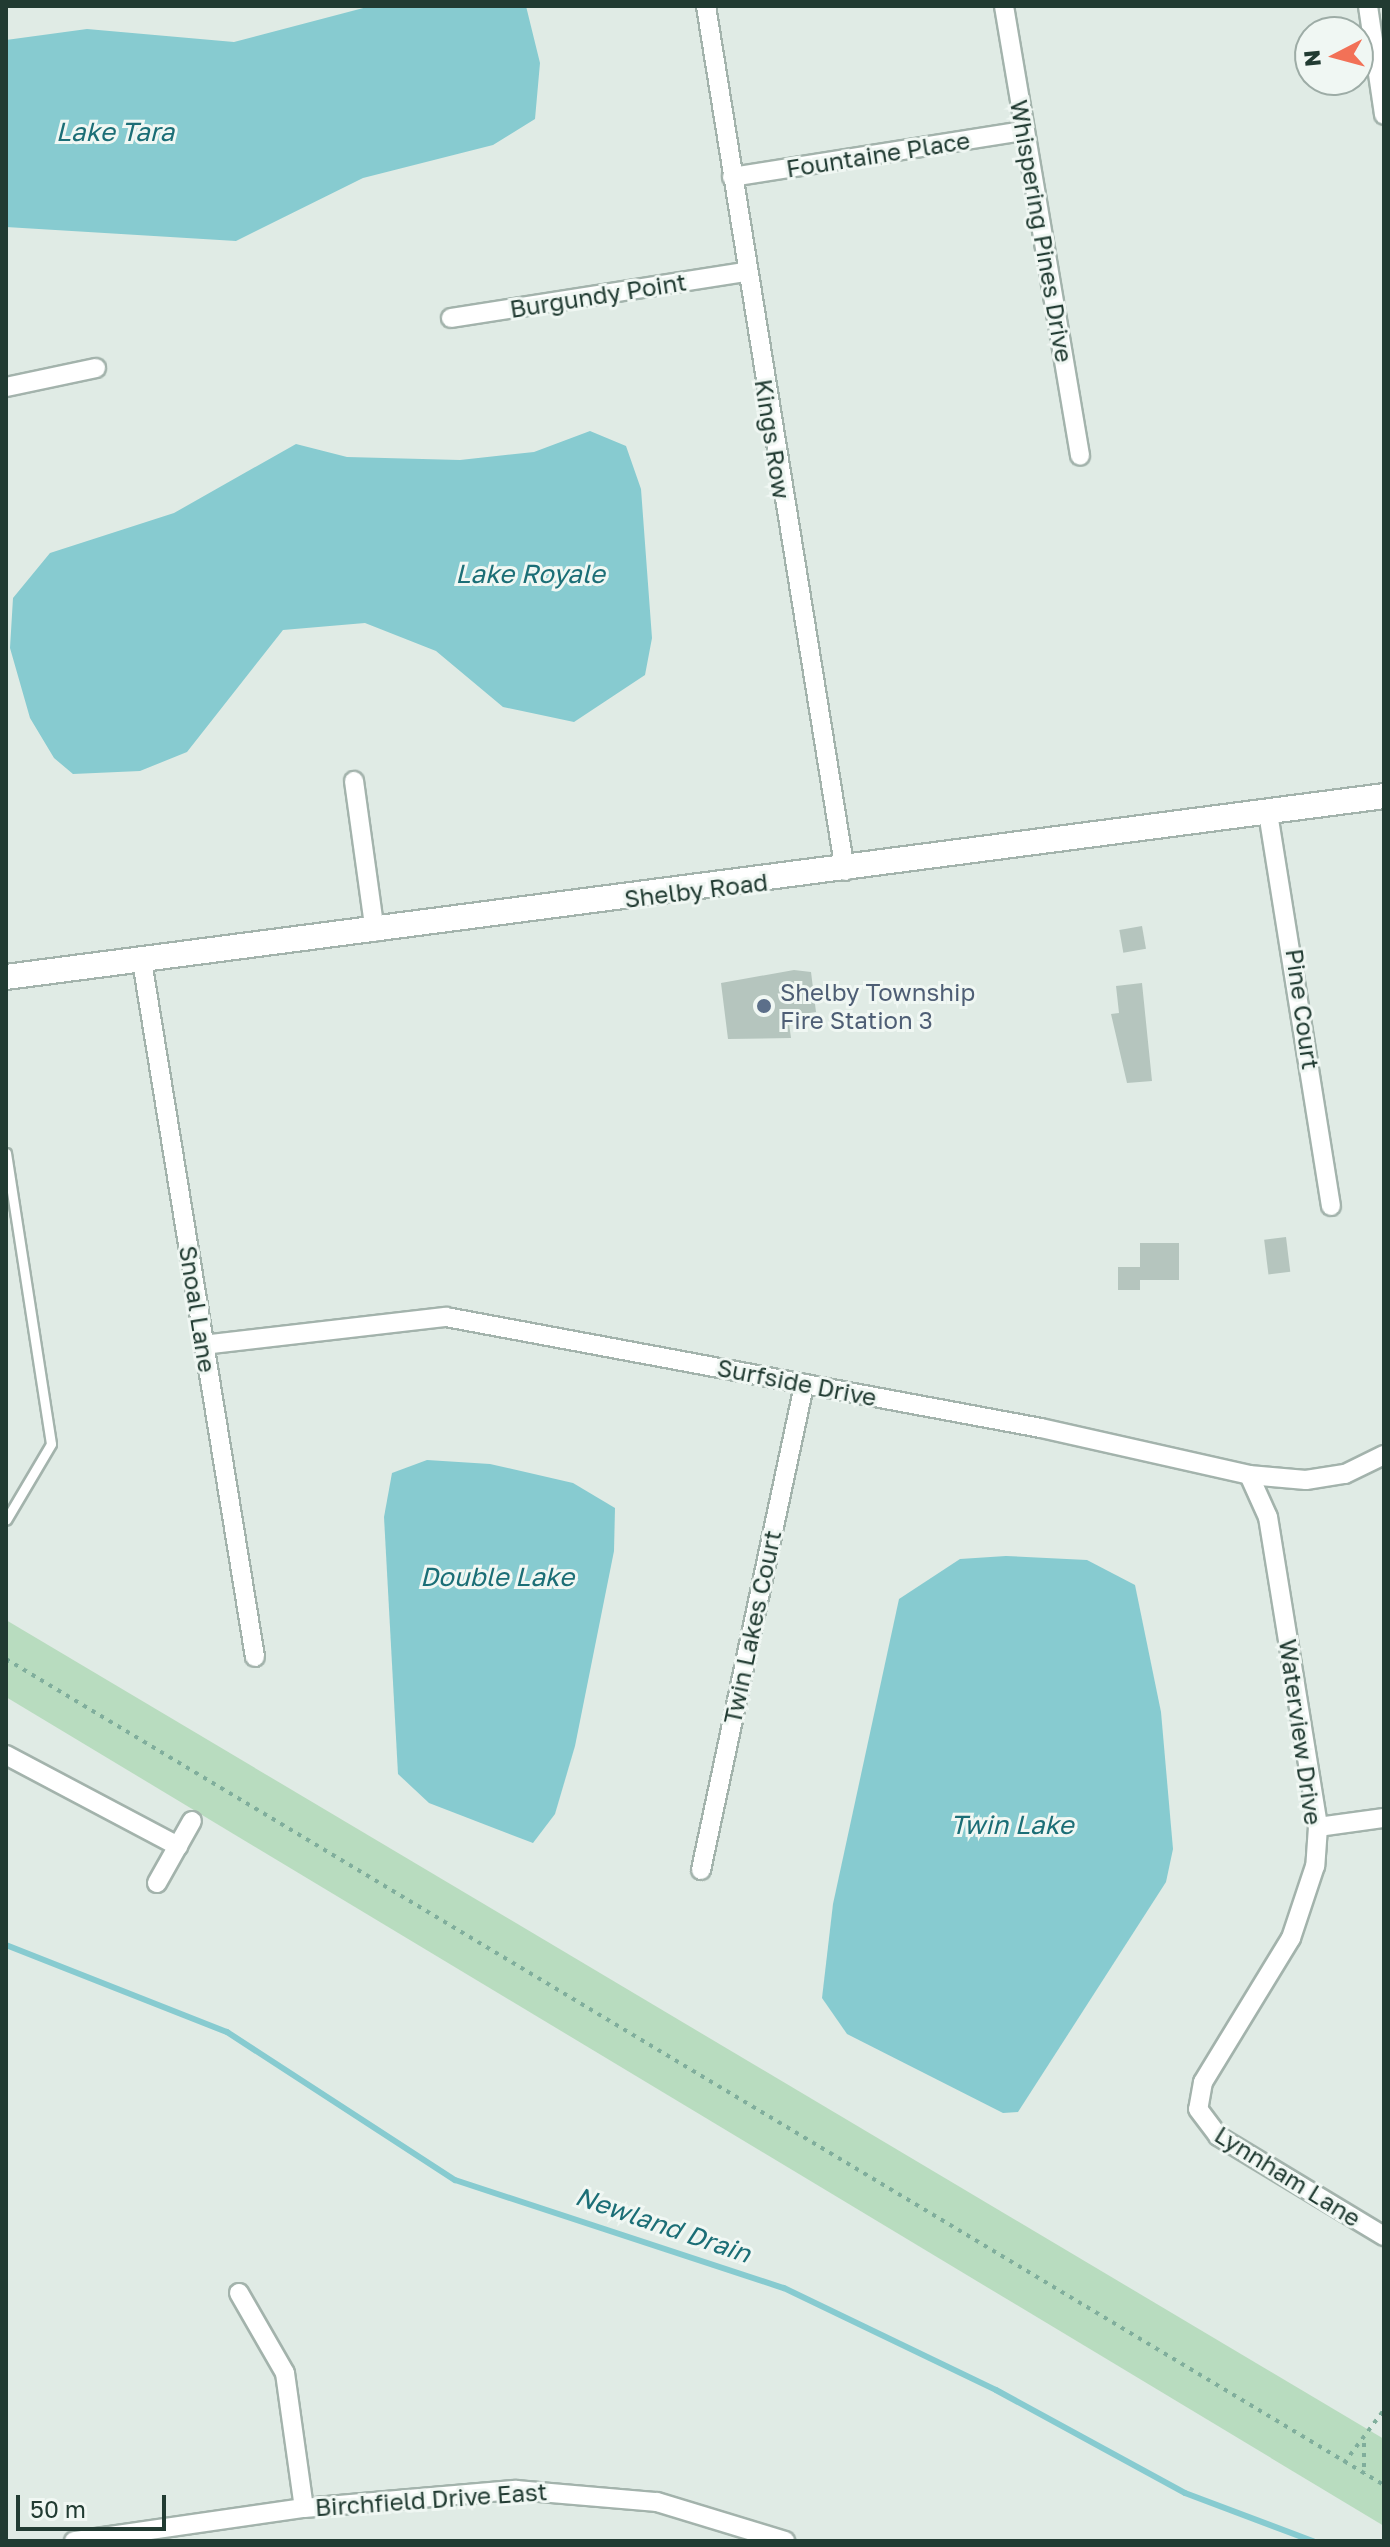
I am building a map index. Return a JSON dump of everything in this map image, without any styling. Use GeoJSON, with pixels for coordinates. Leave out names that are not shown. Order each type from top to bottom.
{"type":"FeatureCollection","features":[{"type":"Feature","properties":{"kind":"street","name":"Kings Row"},"geometry":{"type":"LineString","coordinates":[[706,6],[745,272],[845,871]]}},
{"type":"Feature","properties":{"kind":"street","name":"Whispering Pines Drive"},"geometry":{"type":"LineString","coordinates":[[1004,6],[1080,456]]}},
{"type":"Feature","properties":{"kind":"street"},"geometry":{"type":"LineString","coordinates":[[1368,6],[1384,115]]}},
{"type":"Feature","properties":{"kind":"street","name":"Fountaine Place"},"geometry":{"type":"LineString","coordinates":[[732,177],[1024,131]]}},
{"type":"Feature","properties":{"kind":"street","name":"Burgundy Point"},"geometry":{"type":"LineString","coordinates":[[451,318],[745,272]]}},
{"type":"Feature","properties":{"kind":"street"},"geometry":{"type":"LineString","coordinates":[[6,387],[96,368]]}},
{"type":"Feature","properties":{"kind":"street"},"geometry":{"type":"LineString","coordinates":[[354,781],[375,932]]}},
{"type":"Feature","properties":{"kind":"street","name":"Shelby Road"},"geometry":{"type":"LineString","coordinates":[[6,977],[845,871],[1384,796]]}},
{"type":"Feature","properties":{"kind":"street","name":"Pine Court"},"geometry":{"type":"LineString","coordinates":[[1268,813],[1331,1206]]}},
{"type":"Feature","properties":{"kind":"street","name":"Snoal Lane"},"geometry":{"type":"LineString","coordinates":[[142,961],[255,1657]]}},
{"type":"Feature","properties":{"kind":"street","name":"Surfside Drive"},"geometry":{"type":"LineString","coordinates":[[203,1345],[446,1317],[804,1384],[1249,1475],[1306,1480],[1345,1474],[1384,1455]]}},
{"type":"Feature","properties":{"kind":"street","name":"Twin Lakes Court"},"geometry":{"type":"LineString","coordinates":[[701,1870],[804,1384]]}},
{"type":"Feature","properties":{"kind":"street","name":"Waterview Drive"},"geometry":{"type":"LineString","coordinates":[[1198,2109],[1203,2082],[1291,1938],[1309,1891],[1318,1827],[1268,1517],[1249,1475]]}},
{"type":"Feature","properties":{"kind":"street"},"geometry":{"type":"LineString","coordinates":[[6,1755],[178,1846]]}},
{"type":"Feature","properties":{"kind":"street"},"geometry":{"type":"LineString","coordinates":[[1318,1827],[1384,1818]]}},
{"type":"Feature","properties":{"kind":"street"},"geometry":{"type":"LineString","coordinates":[[157,1883],[192,1821]]}},
{"type":"Feature","properties":{"kind":"street","name":"Lynnham Lane"},"geometry":{"type":"LineString","coordinates":[[1198,2109],[1218,2136],[1384,2236]]}},
{"type":"Feature","properties":{"kind":"street"},"geometry":{"type":"LineString","coordinates":[[239,2293],[285,2373],[304,2508]]}},
{"type":"Feature","properties":{"kind":"street","name":"Birchfield Drive East"},"geometry":{"type":"LineString","coordinates":[[74,2541],[137,2537],[304,2508],[560,2491],[657,2502],[785,2541]]}},
{"type":"Feature","properties":{"kind":"lane"},"geometry":{"type":"LineString","coordinates":[[6,1153],[51,1444],[6,1520]]}},
{"type":"Feature","properties":{"kind":"path"},"geometry":{"type":"LineString","coordinates":[[6,1659],[1384,2485]]}},
{"type":"Feature","properties":{"kind":"path"},"geometry":{"type":"LineString","coordinates":[[1344,2463],[1364,2443],[1384,2410]]}},
{"type":"Feature","properties":{"kind":"path"},"geometry":{"type":"LineString","coordinates":[[1364,2443],[1364,2474]]}},
{"type":"Feature","properties":{"kind":"green space"},"geometry":{"type":"Polygon","coordinates":[[[6,1620],[1384,2439],[1384,2526],[6,1697],[6,1620]]]}},
{"type":"Feature","properties":{"kind":"water","name":"Lake Tara"},"geometry":{"type":"Polygon","coordinates":[[[371,6],[526,6],[540,63],[535,119],[493,145],[363,178],[236,241],[6,227],[6,40],[87,29],[234,42],[371,6]]]}},
{"type":"Feature","properties":{"kind":"water","name":"Lake Royale"},"geometry":{"type":"Polygon","coordinates":[[[590,431],[626,446],[641,489],[652,638],[645,675],[574,722],[503,707],[436,651],[365,623],[283,630],[187,752],[140,771],[73,774],[54,758],[30,718],[10,648],[13,598],[50,553],[174,513],[296,444],[347,457],[460,460],[534,452],[590,431]]]}},
{"type":"Feature","properties":{"kind":"water","name":"Double Lake"},"geometry":{"type":"Polygon","coordinates":[[[427,1460],[490,1464],[573,1483],[615,1508],[614,1551],[575,1746],[555,1814],[533,1843],[429,1803],[398,1774],[384,1517],[392,1473],[427,1460]]]}},
{"type":"Feature","properties":{"kind":"water","name":"Twin Lake"},"geometry":{"type":"Polygon","coordinates":[[[1006,1556],[1087,1560],[1135,1585],[1161,1712],[1173,1849],[1166,1882],[1018,2112],[1003,2113],[847,2034],[822,1998],[833,1904],[899,1599],[960,1559],[1006,1556]]]}},
{"type":"Feature","properties":{"kind":"building"},"geometry":{"type":"Polygon","coordinates":[[[1142,926],[1146,949],[1123,953],[1119,930],[1142,926]]]}},
{"type":"Feature","properties":{"kind":"building"},"geometry":{"type":"Polygon","coordinates":[[[794,970],[811,972],[816,1012],[788,1016],[791,1038],[728,1039],[721,983],[794,970]]]}},
{"type":"Feature","properties":{"kind":"building"},"geometry":{"type":"Polygon","coordinates":[[[1142,983],[1152,1081],[1127,1083],[1111,1014],[1119,1013],[1116,986],[1142,983]]]}},
{"type":"Feature","properties":{"kind":"building"},"geometry":{"type":"Polygon","coordinates":[[[1286,1237],[1290,1272],[1268,1274],[1264,1240],[1286,1237]]]}},
{"type":"Feature","properties":{"kind":"building"},"geometry":{"type":"Polygon","coordinates":[[[1140,1243],[1179,1243],[1179,1280],[1140,1280],[1140,1243]]]}},
{"type":"Feature","properties":{"kind":"building"},"geometry":{"type":"Polygon","coordinates":[[[1118,1267],[1140,1267],[1140,1290],[1118,1290],[1118,1267]]]}},
{"type":"Feature","properties":{"kind":"waterway","name":"Newland Drain"},"geometry":{"type":"LineString","coordinates":[[6,1945],[227,2032],[455,2180],[784,2288],[996,2390],[1185,2493],[1313,2541]]}},
{"type":"Feature","properties":{"kind":"place","name":"Shelby Township Fire Station 3"},"geometry":{"type":"Point","coordinates":[764,1006]}}]}
